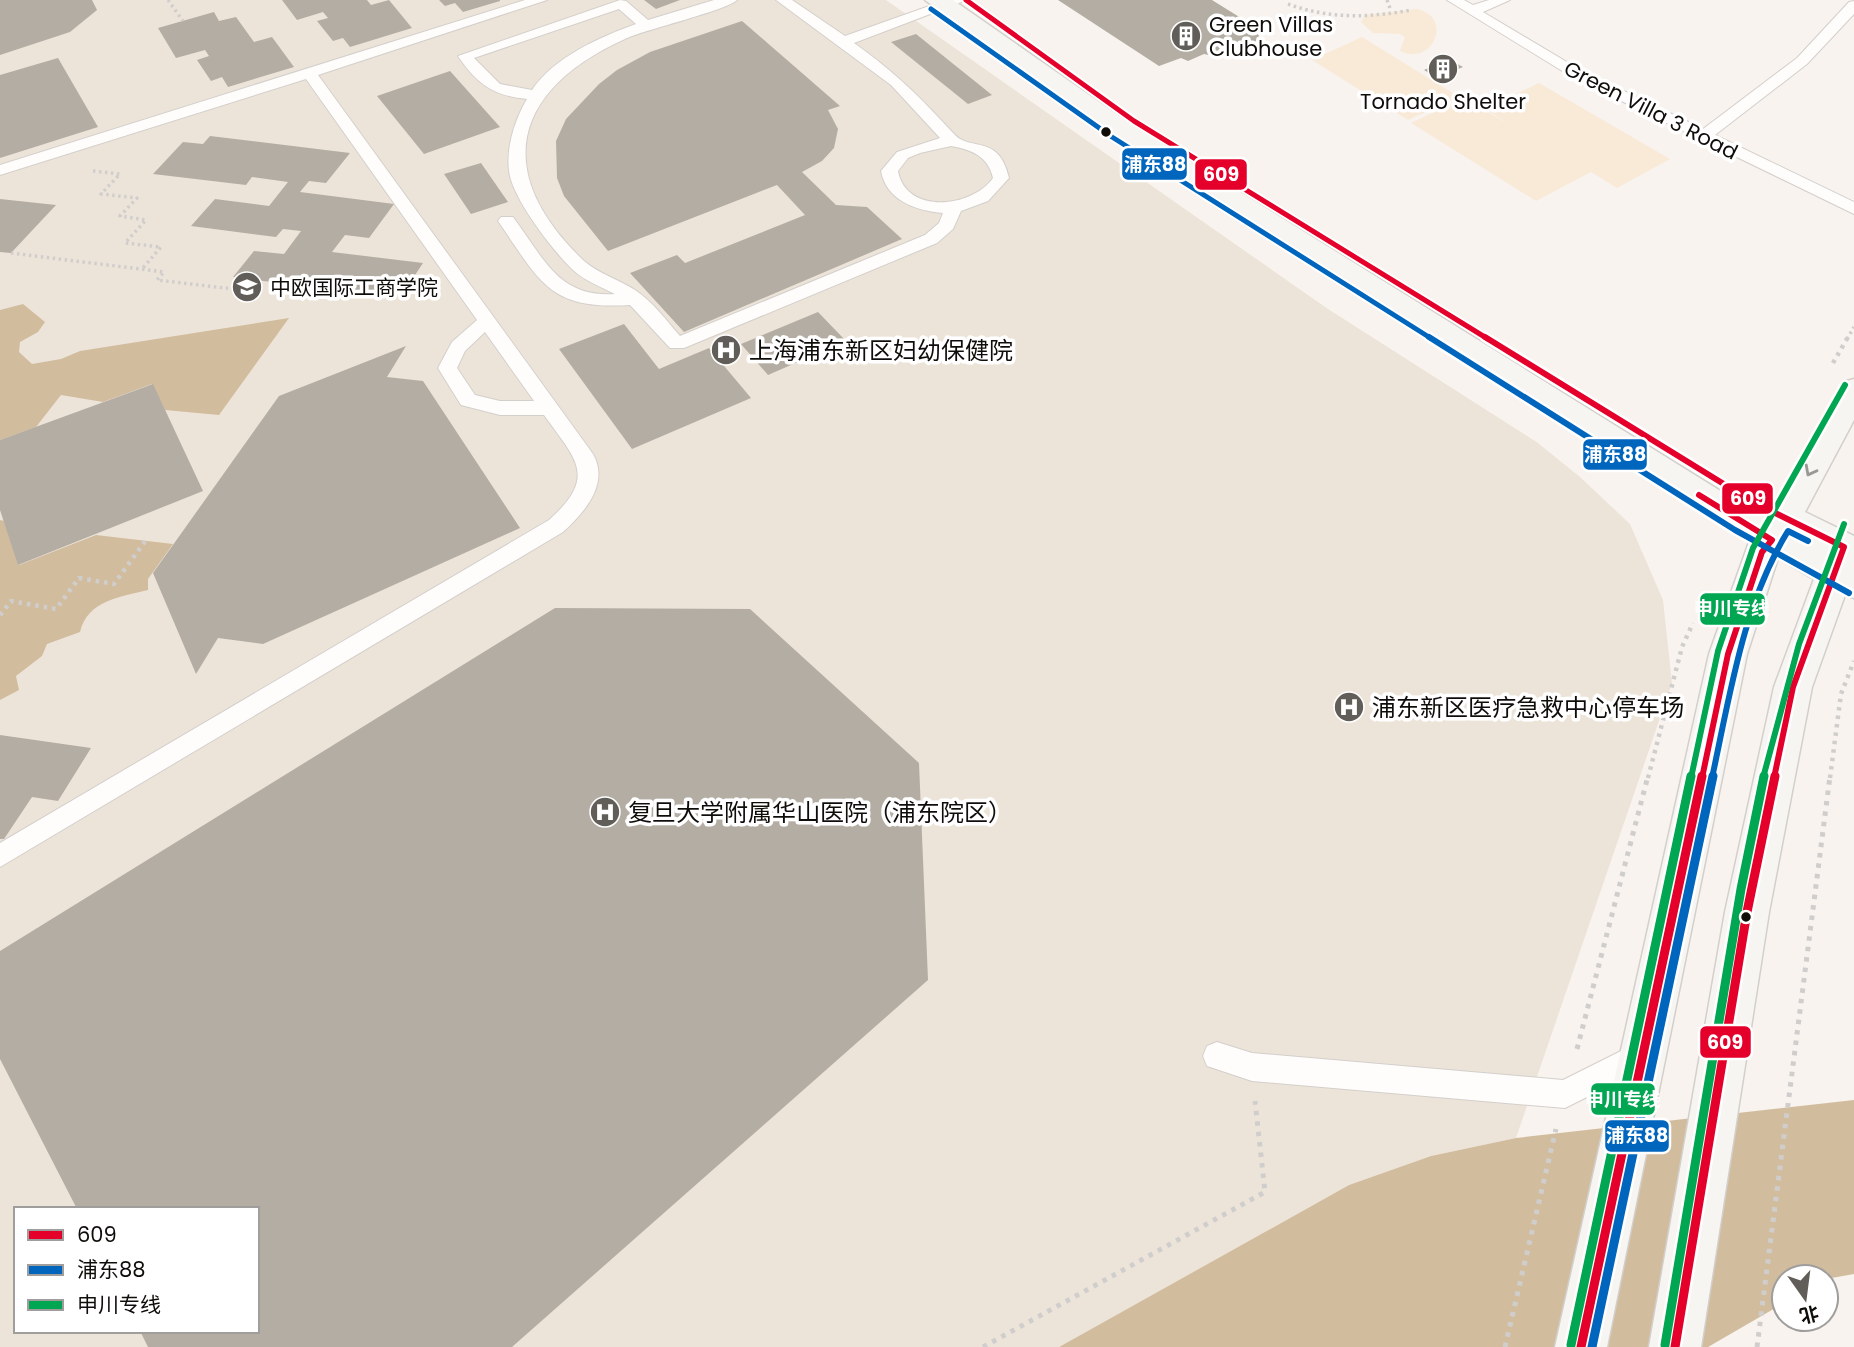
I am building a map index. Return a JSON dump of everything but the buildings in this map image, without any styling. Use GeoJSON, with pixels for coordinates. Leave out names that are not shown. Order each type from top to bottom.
{"type":"FeatureCollection","features":[{"type":"Feature","properties":{"kind":"street"},"geometry":{"type":"LineString","coordinates":[[952,1],[1118,128],[1778,528],[1847,557],[1793,687],[1747,912],[1675,1347]]}},
{"type":"Feature","properties":{"kind":"street"},"geometry":{"type":"LineString","coordinates":[[1581,1347],[1725,668],[1762,552],[1854,390]]}},
{"type":"Feature","properties":{"kind":"lane"},"geometry":{"type":"LineString","coordinates":[[0,170],[540,0]]}},
{"type":"Feature","properties":{"kind":"lane"},"geometry":{"type":"LineString","coordinates":[[730,0],[645,25],[596,45],[553,78],[537,95],[518,136],[517,175],[571,257],[586,273],[635,299],[677,344],[931,239],[947,225],[954,207]]}},
{"type":"Feature","properties":{"kind":"lane"},"geometry":{"type":"LineString","coordinates":[[783,0],[926,108],[951,141]]}},
{"type":"Feature","properties":{"kind":"lane","name":"Green Villa 3 Road"},"geometry":{"type":"LineString","coordinates":[[1454,0],[1577,74],[1854,209]]}},
{"type":"Feature","properties":{"kind":"lane"},"geometry":{"type":"LineString","coordinates":[[1471,11],[1503,0]]}},
{"type":"Feature","properties":{"kind":"lane"},"geometry":{"type":"LineString","coordinates":[[842,42],[952,1]]}},
{"type":"Feature","properties":{"kind":"lane"},"geometry":{"type":"LineString","coordinates":[[1704,136],[1802,61],[1854,2]]}},
{"type":"Feature","properties":{"kind":"lane"},"geometry":{"type":"LineString","coordinates":[[537,95],[506,94],[490,87],[465,56],[621,4],[645,25]]}},
{"type":"Feature","properties":{"kind":"lane"},"geometry":{"type":"LineString","coordinates":[[0,856],[556,526],[580,503],[590,480],[586,459],[310,74]]}},
{"type":"Feature","properties":{"kind":"lane"},"geometry":{"type":"LineString","coordinates":[[951,141],[982,150],[994,158],[1000,167],[1001,178],[986,197],[954,207],[917,202],[903,195],[893,185],[890,174],[893,163],[916,146],[951,141]]}},
{"type":"Feature","properties":{"kind":"lane"},"geometry":{"type":"LineString","coordinates":[[507,220],[558,285],[572,296],[598,301],[635,299]]}},
{"type":"Feature","properties":{"kind":"lane"},"geometry":{"type":"LineString","coordinates":[[487,321],[463,339],[453,351],[447,368],[468,400],[500,408],[549,408]]}},
{"type":"Feature","properties":{"kind":"lane"},"geometry":{"type":"LineString","coordinates":[[1217,1056],[1252,1067],[1565,1094],[1645,1053]]}},
{"type":"Feature","properties":{"kind":"path"},"geometry":{"type":"LineString","coordinates":[[168,0],[183,21]]}},
{"type":"Feature","properties":{"kind":"path"},"geometry":{"type":"LineString","coordinates":[[1387,0],[1391,12]]}},
{"type":"Feature","properties":{"kind":"path"},"geometry":{"type":"LineString","coordinates":[[1288,4],[1321,16],[1354,17],[1411,10]]}},
{"type":"Feature","properties":{"kind":"path"},"geometry":{"type":"LineString","coordinates":[[87,143],[101,156],[87,170],[120,174],[101,194],[137,198],[120,216],[146,220],[125,243],[160,247],[142,269]]}},
{"type":"Feature","properties":{"kind":"path"},"geometry":{"type":"LineString","coordinates":[[11,253],[164,272],[157,280],[242,290],[250,279]]}},
{"type":"Feature","properties":{"kind":"path"},"geometry":{"type":"LineString","coordinates":[[0,615],[11,601],[56,609],[79,578],[114,584],[146,540]]}},
{"type":"Feature","properties":{"kind":"path"},"geometry":{"type":"LineString","coordinates":[[1757,1347],[1798,1008],[1841,694],[1854,662]]}},
{"type":"Feature","properties":{"kind":"path"},"geometry":{"type":"LineString","coordinates":[[983,1347],[1265,1192],[1252,1067]]}},
{"type":"Feature","properties":{"kind":"path"},"geometry":{"type":"LineString","coordinates":[[1505,1347],[1565,1094]]}},
{"type":"Feature","properties":{"kind":"shaded area"},"geometry":{"type":"Polygon","coordinates":[[[0,0],[886,0],[1328,309],[1538,443],[1580,477],[1630,524],[1663,600],[1672,683],[1516,1138],[1431,1156],[1349,1185],[1059,1347],[0,1347],[0,0]]]}},
{"type":"Feature","properties":{"kind":"shaded area"},"geometry":{"type":"Polygon","coordinates":[[[1417,9],[1435,21],[1437,30],[1430,47],[1422,52],[1412,54],[1400,51],[1405,37],[1400,34],[1373,33],[1361,22],[1365,15],[1417,9]]]}},
{"type":"Feature","properties":{"kind":"shaded area"},"geometry":{"type":"Polygon","coordinates":[[[1362,37],[1459,97],[1408,120],[1312,60],[1362,37]]]}},
{"type":"Feature","properties":{"kind":"shaded area"},"geometry":{"type":"Polygon","coordinates":[[[1539,83],[1670,159],[1617,188],[1591,172],[1536,201],[1411,123],[1463,98],[1510,125],[1485,109],[1539,83]]]}},
{"type":"Feature","properties":{"kind":"shaded area"},"geometry":{"type":"Polygon","coordinates":[[[23,304],[45,322],[38,332],[20,342],[19,352],[32,364],[61,359],[80,351],[289,318],[219,415],[165,410],[152,384],[103,402],[61,395],[36,427],[0,440],[0,310],[23,304]]]}},
{"type":"Feature","properties":{"kind":"shaded area"},"geometry":{"type":"Polygon","coordinates":[[[0,520],[4,521],[19,565],[96,535],[173,544],[148,579],[148,590],[116,598],[98,606],[84,621],[80,632],[47,644],[42,656],[16,676],[19,690],[0,700],[0,520]]]}},
{"type":"Feature","properties":{"kind":"shaded area"},"geometry":{"type":"Polygon","coordinates":[[[1854,1100],[1854,1274],[1840,1276],[1840,1263],[1770,1263],[1770,1311],[1708,1347],[1059,1347],[1349,1185],[1431,1156],[1516,1138],[1854,1100]]]}},
{"type":"Feature","properties":{"kind":"transit line","name":"609"},"geometry":{"type":"LineString","coordinates":[[966,0],[1134,121],[1753,502],[1844,547],[1793,687],[1747,912],[1675,1347]]}},
{"type":"Feature","properties":{"kind":"transit line","name":"浦东88"},"geometry":{"type":"LineString","coordinates":[[931,9],[1112,137],[1735,530],[1849,593]]}},
{"type":"Feature","properties":{"kind":"transit line","name":"申川专线"},"geometry":{"type":"LineString","coordinates":[[1571,1345],[1718,651],[1753,548],[1845,385]]}},
{"type":"Feature","properties":{"kind":"transit line","name":"609"},"geometry":{"type":"LineString","coordinates":[[1581,1347],[1728,654],[1762,552],[1772,540],[1699,495]]}},
{"type":"Feature","properties":{"kind":"transit line","name":"申川专线"},"geometry":{"type":"LineString","coordinates":[[1665,1345],[1741,889],[1766,766],[1799,644],[1819,584],[1844,524]]}},
{"type":"Feature","properties":{"kind":"transit line","name":"浦东88"},"geometry":{"type":"LineString","coordinates":[[1592,1347],[1738,657],[1772,557],[1788,531],[1808,541]]}},
{"type":"Feature","properties":{"kind":"place","name":"Green Villas Clubhouse"},"geometry":{"type":"Point","coordinates":[1186,36]}},
{"type":"Feature","properties":{"kind":"place","name":"Tornado Shelter"},"geometry":{"type":"Point","coordinates":[1443,69]}},
{"type":"Feature","properties":{"kind":"place","name":"中欧国际工商学院"},"geometry":{"type":"Point","coordinates":[247,287]}},
{"type":"Feature","properties":{"kind":"place","name":"上海浦东新区妇幼保健院"},"geometry":{"type":"Point","coordinates":[726,350]}},
{"type":"Feature","properties":{"kind":"place","name":"浦东新区医疗急救中心停车场"},"geometry":{"type":"Point","coordinates":[1349,707]}},
{"type":"Feature","properties":{"kind":"place","name":"复旦大学附属华山医院（浦东院区）"},"geometry":{"type":"Point","coordinates":[605,812]}}]}
